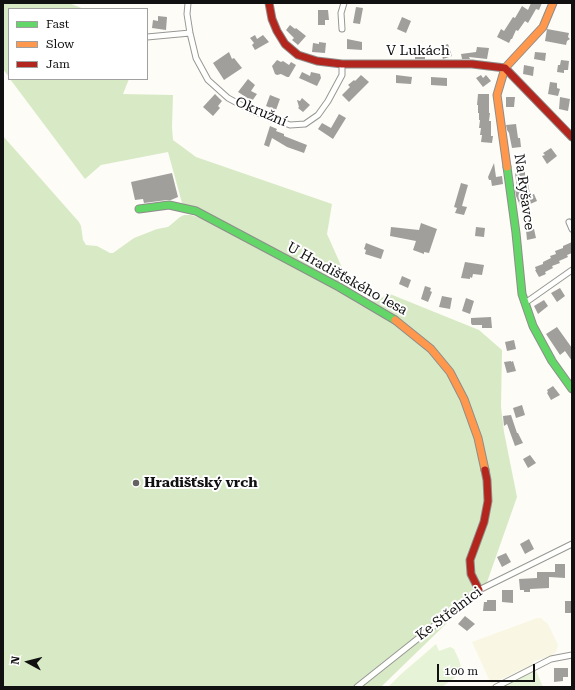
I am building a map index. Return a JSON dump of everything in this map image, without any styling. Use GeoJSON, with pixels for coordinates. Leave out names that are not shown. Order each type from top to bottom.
{"type":"FeatureCollection","features":[{"type":"Feature","properties":{"kind":"street","name":"Okružní"},"geometry":{"type":"LineString","coordinates":[[188,3],[187,14],[196,58],[208,80],[228,98],[252,111],[290,125],[305,124],[318,115],[337,85],[342,75],[342,64]]}},
{"type":"Feature","properties":{"kind":"street","name":"V Lukách"},"geometry":{"type":"LineString","coordinates":[[270,3],[272,19],[285,44],[298,55],[317,61],[342,64],[472,64],[505,68]]}},
{"type":"Feature","properties":{"kind":"street"},"geometry":{"type":"LineString","coordinates":[[342,29],[341,13],[344,3]]}},
{"type":"Feature","properties":{"kind":"street","name":"Na Ryšavce"},"geometry":{"type":"LineString","coordinates":[[553,3],[543,27],[505,68],[497,95],[516,233],[522,294],[533,326],[552,361],[572,389]]}},
{"type":"Feature","properties":{"kind":"street"},"geometry":{"type":"LineString","coordinates":[[148,37],[190,33]]}},
{"type":"Feature","properties":{"kind":"street"},"geometry":{"type":"LineString","coordinates":[[505,68],[572,137]]}},
{"type":"Feature","properties":{"kind":"street","name":"U Hradišťského lesa"},"geometry":{"type":"LineString","coordinates":[[138,209],[169,205],[196,211],[339,287],[399,322],[431,349],[450,372],[464,399],[478,438],[487,480],[488,501],[484,522],[470,560],[471,574],[479,590]]}},
{"type":"Feature","properties":{"kind":"street"},"geometry":{"type":"LineString","coordinates":[[569,222],[572,229]]}},
{"type":"Feature","properties":{"kind":"street"},"geometry":{"type":"LineString","coordinates":[[525,303],[572,270]]}},
{"type":"Feature","properties":{"kind":"street","name":"Ke Střelnici"},"geometry":{"type":"LineString","coordinates":[[357,687],[479,590],[572,544]]}},
{"type":"Feature","properties":{"kind":"street"},"geometry":{"type":"LineString","coordinates":[[496,687],[551,659],[572,655]]}},
{"type":"Feature","properties":{"kind":"shaded area"},"geometry":{"type":"Polygon","coordinates":[[[537,618],[541,618],[548,624],[558,645],[556,652],[549,657],[534,661],[533,664],[491,684],[472,642],[537,618]]]}},
{"type":"Feature","properties":{"kind":"green space"},"geometry":{"type":"Polygon","coordinates":[[[3,3],[69,3],[82,8],[8,8],[8,76],[3,69],[3,3]]]}},
{"type":"Feature","properties":{"kind":"green space"},"geometry":{"type":"Polygon","coordinates":[[[11,80],[129,80],[123,94],[173,95],[173,140],[196,157],[332,204],[327,234],[352,290],[182,203],[168,152],[101,165],[85,179],[11,80]]]}},
{"type":"Feature","properties":{"kind":"green space"},"geometry":{"type":"Polygon","coordinates":[[[3,136],[79,222],[83,240],[86,245],[97,246],[110,253],[113,253],[134,238],[157,229],[168,227],[184,215],[191,215],[206,220],[320,280],[362,306],[390,294],[479,330],[502,350],[501,407],[504,432],[517,497],[486,585],[381,687],[3,687],[3,136]]]}},
{"type":"Feature","properties":{"kind":"green space"},"geometry":{"type":"Polygon","coordinates":[[[436,644],[439,651],[450,647],[454,649],[461,667],[460,672],[453,679],[442,687],[388,687],[400,675],[436,644]]]}},
{"type":"Feature","properties":{"kind":"green space"},"geometry":{"type":"Polygon","coordinates":[[[533,664],[543,687],[489,687],[533,664]]]}},
{"type":"Feature","properties":{"kind":"building"},"geometry":{"type":"Polygon","coordinates":[[[531,3],[542,3],[539,10],[536,9],[528,23],[525,21],[518,31],[516,30],[509,43],[497,37],[501,29],[504,31],[513,17],[515,18],[522,6],[528,10],[531,3]]]}},
{"type":"Feature","properties":{"kind":"building"},"geometry":{"type":"Polygon","coordinates":[[[356,7],[363,8],[360,24],[353,23],[356,7]]]}},
{"type":"Feature","properties":{"kind":"building"},"geometry":{"type":"Polygon","coordinates":[[[318,10],[328,10],[329,20],[325,20],[325,25],[318,25],[318,10]]]}},
{"type":"Feature","properties":{"kind":"building"},"geometry":{"type":"Polygon","coordinates":[[[158,16],[167,17],[166,30],[152,28],[153,20],[158,21],[158,16]]]}},
{"type":"Feature","properties":{"kind":"building"},"geometry":{"type":"Polygon","coordinates":[[[402,17],[411,21],[406,33],[397,29],[402,17]]]}},
{"type":"Feature","properties":{"kind":"building"},"geometry":{"type":"Polygon","coordinates":[[[290,25],[306,36],[298,45],[292,40],[294,38],[286,30],[290,25]]]}},
{"type":"Feature","properties":{"kind":"building"},"geometry":{"type":"Polygon","coordinates":[[[547,29],[569,33],[568,37],[570,39],[567,41],[566,45],[545,41],[547,29]]]}},
{"type":"Feature","properties":{"kind":"building"},"geometry":{"type":"Polygon","coordinates":[[[255,35],[257,39],[263,35],[269,42],[255,50],[252,45],[254,43],[250,38],[255,35]]]}},
{"type":"Feature","properties":{"kind":"building"},"geometry":{"type":"Polygon","coordinates":[[[347,39],[362,42],[362,50],[347,49],[347,39]]]}},
{"type":"Feature","properties":{"kind":"building"},"geometry":{"type":"Polygon","coordinates":[[[319,42],[326,43],[325,53],[312,52],[313,43],[319,44],[319,42]]]}},
{"type":"Feature","properties":{"kind":"building"},"geometry":{"type":"Polygon","coordinates":[[[448,44],[452,56],[443,59],[439,47],[448,44]]]}},
{"type":"Feature","properties":{"kind":"building"},"geometry":{"type":"Polygon","coordinates":[[[477,47],[489,48],[487,59],[469,57],[470,59],[462,59],[461,54],[476,52],[477,47]]]}},
{"type":"Feature","properties":{"kind":"building"},"geometry":{"type":"Polygon","coordinates":[[[415,49],[425,49],[425,59],[415,59],[415,49]]]}},
{"type":"Feature","properties":{"kind":"building"},"geometry":{"type":"Polygon","coordinates":[[[229,52],[232,59],[234,58],[242,68],[224,80],[213,63],[229,52]]]}},
{"type":"Feature","properties":{"kind":"building"},"geometry":{"type":"Polygon","coordinates":[[[535,52],[546,53],[545,61],[534,59],[535,52]]]}},
{"type":"Feature","properties":{"kind":"building"},"geometry":{"type":"Polygon","coordinates":[[[277,60],[281,62],[283,61],[289,65],[291,62],[296,65],[289,77],[281,74],[275,74],[272,66],[277,60]]]}},
{"type":"Feature","properties":{"kind":"building"},"geometry":{"type":"Polygon","coordinates":[[[561,60],[569,61],[568,70],[564,70],[564,73],[557,72],[558,65],[560,65],[561,60]]]}},
{"type":"Feature","properties":{"kind":"building"},"geometry":{"type":"Polygon","coordinates":[[[524,65],[534,67],[533,76],[523,74],[524,65]]]}},
{"type":"Feature","properties":{"kind":"building"},"geometry":{"type":"Polygon","coordinates":[[[302,72],[310,76],[311,72],[320,74],[321,78],[317,86],[299,78],[302,72]]]}},
{"type":"Feature","properties":{"kind":"building"},"geometry":{"type":"Polygon","coordinates":[[[361,75],[369,82],[349,102],[342,95],[350,87],[348,85],[361,75]]]}},
{"type":"Feature","properties":{"kind":"building"},"geometry":{"type":"Polygon","coordinates":[[[396,75],[412,77],[411,84],[396,83],[396,75]]]}},
{"type":"Feature","properties":{"kind":"building"},"geometry":{"type":"Polygon","coordinates":[[[481,75],[483,78],[486,75],[491,81],[483,87],[476,78],[481,75]]]}},
{"type":"Feature","properties":{"kind":"building"},"geometry":{"type":"Polygon","coordinates":[[[431,77],[447,78],[447,86],[431,85],[431,77]]]}},
{"type":"Feature","properties":{"kind":"building"},"geometry":{"type":"Polygon","coordinates":[[[248,79],[255,85],[251,91],[257,94],[252,101],[238,92],[248,79]]]}},
{"type":"Feature","properties":{"kind":"building"},"geometry":{"type":"Polygon","coordinates":[[[550,82],[557,83],[557,88],[560,89],[558,96],[548,94],[550,82]]]}},
{"type":"Feature","properties":{"kind":"building"},"geometry":{"type":"Polygon","coordinates":[[[215,94],[222,101],[218,106],[220,108],[213,116],[203,107],[215,94]]]}},
{"type":"Feature","properties":{"kind":"building"},"geometry":{"type":"Polygon","coordinates":[[[478,94],[489,94],[489,121],[491,121],[491,136],[493,136],[492,143],[481,142],[482,135],[480,135],[481,128],[479,128],[480,120],[477,105],[478,94]]]}},
{"type":"Feature","properties":{"kind":"building"},"geometry":{"type":"Polygon","coordinates":[[[270,95],[280,99],[276,110],[266,106],[270,95]]]}},
{"type":"Feature","properties":{"kind":"building"},"geometry":{"type":"Polygon","coordinates":[[[506,97],[515,97],[514,107],[506,107],[506,97]]]}},
{"type":"Feature","properties":{"kind":"building"},"geometry":{"type":"Polygon","coordinates":[[[560,97],[570,99],[568,111],[559,109],[560,97]]]}},
{"type":"Feature","properties":{"kind":"building"},"geometry":{"type":"Polygon","coordinates":[[[302,98],[310,105],[303,112],[298,108],[297,100],[300,101],[302,98]]]}},
{"type":"Feature","properties":{"kind":"building"},"geometry":{"type":"Polygon","coordinates":[[[339,114],[346,118],[333,139],[318,129],[322,123],[331,128],[339,114]]]}},
{"type":"Feature","properties":{"kind":"building"},"geometry":{"type":"Polygon","coordinates":[[[516,124],[521,147],[512,148],[506,125],[516,124]]]}},
{"type":"Feature","properties":{"kind":"building"},"geometry":{"type":"Polygon","coordinates":[[[270,126],[277,129],[276,131],[284,134],[284,136],[307,145],[304,153],[287,147],[272,138],[269,147],[264,145],[270,126]]]}},
{"type":"Feature","properties":{"kind":"building"},"geometry":{"type":"Polygon","coordinates":[[[551,148],[557,156],[547,164],[542,156],[545,155],[543,153],[551,148]]]}},
{"type":"Feature","properties":{"kind":"building"},"geometry":{"type":"Polygon","coordinates":[[[494,163],[496,177],[502,176],[503,184],[492,186],[491,180],[489,180],[488,177],[494,163]]]}},
{"type":"Feature","properties":{"kind":"building"},"geometry":{"type":"Polygon","coordinates":[[[525,172],[530,195],[534,194],[537,201],[521,208],[516,196],[515,188],[517,188],[515,173],[525,172]]]}},
{"type":"Feature","properties":{"kind":"building"},"geometry":{"type":"Polygon","coordinates":[[[172,173],[178,197],[171,200],[144,203],[143,199],[135,200],[131,182],[172,173]]]}},
{"type":"Feature","properties":{"kind":"building"},"geometry":{"type":"Polygon","coordinates":[[[461,183],[468,185],[462,206],[467,207],[464,215],[455,213],[457,208],[454,207],[461,183]]]}},
{"type":"Feature","properties":{"kind":"building"},"geometry":{"type":"Polygon","coordinates":[[[421,223],[437,229],[429,253],[424,252],[424,254],[413,250],[416,241],[390,236],[391,227],[419,230],[421,223]]]}},
{"type":"Feature","properties":{"kind":"building"},"geometry":{"type":"Polygon","coordinates":[[[476,227],[485,228],[484,237],[475,236],[476,227]]]}},
{"type":"Feature","properties":{"kind":"building"},"geometry":{"type":"Polygon","coordinates":[[[534,229],[536,238],[527,240],[526,230],[534,229]]]}},
{"type":"Feature","properties":{"kind":"building"},"geometry":{"type":"Polygon","coordinates":[[[572,242],[572,253],[567,255],[568,257],[559,261],[560,263],[552,266],[553,268],[545,272],[546,274],[539,277],[535,267],[543,264],[543,262],[551,258],[550,256],[556,254],[555,251],[572,242]]]}},
{"type":"Feature","properties":{"kind":"building"},"geometry":{"type":"Polygon","coordinates":[[[366,243],[384,250],[381,259],[365,254],[366,250],[364,249],[366,243]]]}},
{"type":"Feature","properties":{"kind":"building"},"geometry":{"type":"Polygon","coordinates":[[[465,262],[484,265],[482,275],[473,274],[472,278],[470,277],[470,279],[461,278],[465,262]]]}},
{"type":"Feature","properties":{"kind":"building"},"geometry":{"type":"Polygon","coordinates":[[[402,276],[411,280],[408,288],[399,284],[402,276]]]}},
{"type":"Feature","properties":{"kind":"building"},"geometry":{"type":"Polygon","coordinates":[[[425,286],[431,288],[430,291],[432,292],[428,302],[421,299],[425,286]]]}},
{"type":"Feature","properties":{"kind":"building"},"geometry":{"type":"Polygon","coordinates":[[[560,288],[565,296],[557,302],[551,293],[560,288]]]}},
{"type":"Feature","properties":{"kind":"building"},"geometry":{"type":"Polygon","coordinates":[[[442,296],[452,298],[450,309],[439,307],[442,296]]]}},
{"type":"Feature","properties":{"kind":"building"},"geometry":{"type":"Polygon","coordinates":[[[466,298],[474,301],[470,314],[462,311],[466,298]]]}},
{"type":"Feature","properties":{"kind":"building"},"geometry":{"type":"Polygon","coordinates":[[[544,300],[548,306],[538,314],[534,306],[544,300]]]}},
{"type":"Feature","properties":{"kind":"building"},"geometry":{"type":"Polygon","coordinates":[[[491,317],[492,328],[482,328],[482,325],[472,325],[471,323],[471,318],[491,317]]]}},
{"type":"Feature","properties":{"kind":"building"},"geometry":{"type":"Polygon","coordinates":[[[557,327],[572,348],[572,361],[565,351],[560,355],[546,334],[557,327]]]}},
{"type":"Feature","properties":{"kind":"building"},"geometry":{"type":"Polygon","coordinates":[[[514,340],[516,349],[507,351],[505,342],[514,340]]]}},
{"type":"Feature","properties":{"kind":"building"},"geometry":{"type":"Polygon","coordinates":[[[513,361],[516,371],[507,373],[504,362],[513,361]]]}},
{"type":"Feature","properties":{"kind":"building"},"geometry":{"type":"Polygon","coordinates":[[[553,386],[560,395],[551,400],[547,390],[553,386]]]}},
{"type":"Feature","properties":{"kind":"building"},"geometry":{"type":"Polygon","coordinates":[[[522,405],[525,415],[516,418],[513,408],[522,405]]]}},
{"type":"Feature","properties":{"kind":"building"},"geometry":{"type":"Polygon","coordinates":[[[511,415],[517,433],[523,443],[515,446],[507,424],[504,426],[503,416],[511,415]]]}},
{"type":"Feature","properties":{"kind":"building"},"geometry":{"type":"Polygon","coordinates":[[[530,455],[536,463],[528,468],[523,459],[530,455]]]}},
{"type":"Feature","properties":{"kind":"building"},"geometry":{"type":"Polygon","coordinates":[[[529,539],[534,549],[525,554],[520,544],[529,539]]]}},
{"type":"Feature","properties":{"kind":"building"},"geometry":{"type":"Polygon","coordinates":[[[506,553],[511,562],[502,567],[497,557],[506,553]]]}},
{"type":"Feature","properties":{"kind":"building"},"geometry":{"type":"Polygon","coordinates":[[[555,564],[565,564],[565,578],[549,577],[549,588],[530,589],[530,592],[520,590],[519,579],[537,578],[537,572],[555,572],[555,564]]]}},
{"type":"Feature","properties":{"kind":"building"},"geometry":{"type":"Polygon","coordinates":[[[502,590],[513,590],[513,603],[502,602],[502,590]]]}},
{"type":"Feature","properties":{"kind":"building"},"geometry":{"type":"Polygon","coordinates":[[[487,600],[496,600],[496,611],[483,611],[484,602],[487,602],[487,600]]]}},
{"type":"Feature","properties":{"kind":"building"},"geometry":{"type":"Polygon","coordinates":[[[565,601],[572,601],[571,613],[565,613],[565,601]]]}},
{"type":"Feature","properties":{"kind":"building"},"geometry":{"type":"Polygon","coordinates":[[[465,616],[475,624],[467,631],[458,624],[465,616]]]}},
{"type":"Feature","properties":{"kind":"building"},"geometry":{"type":"Polygon","coordinates":[[[554,668],[568,668],[568,677],[563,677],[563,681],[554,682],[554,668]]]}},
{"type":"Feature","properties":{"kind":"traffic: fast"},"geometry":{"type":"LineString","coordinates":[[507,167],[522,294],[533,326],[552,361],[572,389]]}},
{"type":"Feature","properties":{"kind":"traffic: fast"},"geometry":{"type":"LineString","coordinates":[[139,209],[169,205],[196,211],[339,287],[395,320]]}},
{"type":"Feature","properties":{"kind":"traffic: slow"},"geometry":{"type":"LineString","coordinates":[[507,167],[497,95],[505,68],[543,27],[553,3]]}},
{"type":"Feature","properties":{"kind":"traffic: slow"},"geometry":{"type":"LineString","coordinates":[[395,320],[431,349],[450,372],[464,399],[478,438],[485,470]]}},
{"type":"Feature","properties":{"kind":"traffic: jam"},"geometry":{"type":"LineString","coordinates":[[269,3],[272,19],[285,44],[298,55],[317,61],[342,64],[472,64],[505,68],[572,137]]}},
{"type":"Feature","properties":{"kind":"traffic: jam"},"geometry":{"type":"LineString","coordinates":[[479,590],[471,574],[470,560],[484,522],[488,501],[485,470]]}},
{"type":"Feature","properties":{"kind":"place","name":"Hradišťský vrch"},"geometry":{"type":"Point","coordinates":[136,483]}}]}
